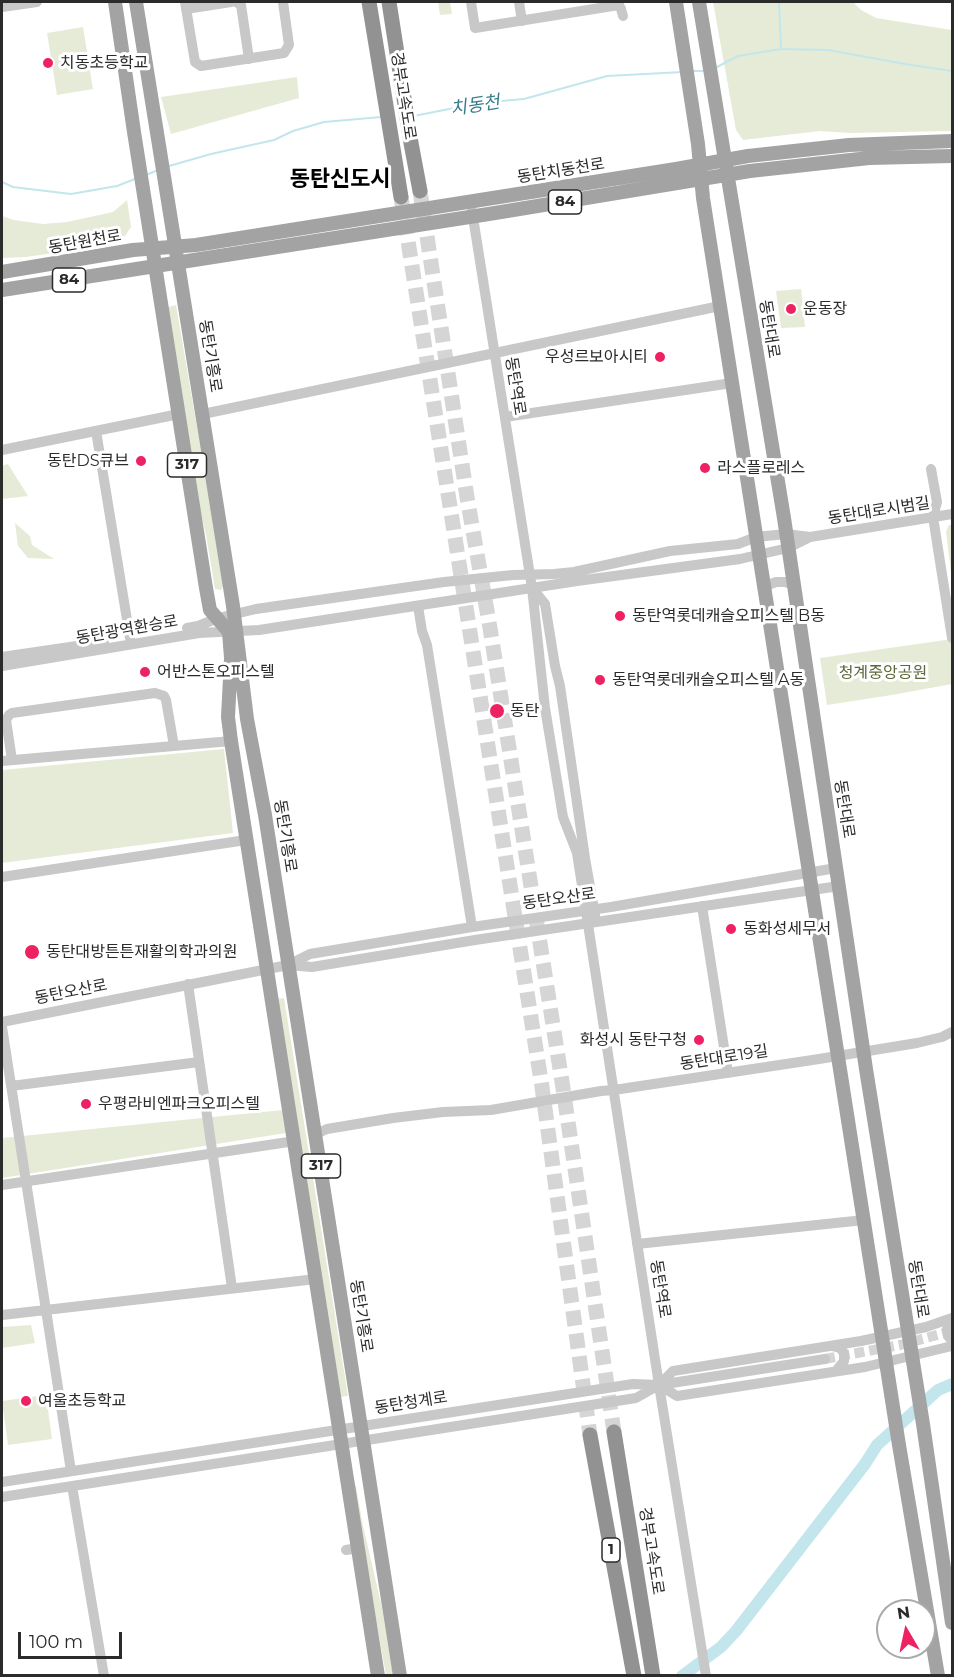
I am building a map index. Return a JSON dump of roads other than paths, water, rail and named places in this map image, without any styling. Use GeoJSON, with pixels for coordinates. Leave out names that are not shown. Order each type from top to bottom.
{"type":"FeatureCollection","features":[{"type":"Feature","properties":{"kind":"highway","name":"경부고속도로"},"geometry":{"type":"LineString","coordinates":[[369,2],[401,196]]}},
{"type":"Feature","properties":{"kind":"highway","name":"경부고속도로"},"geometry":{"type":"LineString","coordinates":[[389,2],[420,191]]}},
{"type":"Feature","properties":{"kind":"highway","name":"경부고속도로"},"geometry":{"type":"LineString","coordinates":[[614,1432],[652,1676]]}},
{"type":"Feature","properties":{"kind":"highway","name":"1"},"geometry":{"type":"LineString","coordinates":[[590,1435],[633,1670]]}},
{"type":"Feature","properties":{"kind":"main road","name":"317"},"geometry":{"type":"LineString","coordinates":[[116,2],[134,132],[210,610],[232,632]]}},
{"type":"Feature","properties":{"kind":"main road","name":"동탄기흥로"},"geometry":{"type":"LineString","coordinates":[[136,2],[234,614],[228,717],[231,741],[340,1429],[348,1485],[352,1549],[378,1676]]}},
{"type":"Feature","properties":{"kind":"main road"},"geometry":{"type":"LineString","coordinates":[[676,2],[756,537],[899,1445],[938,1676]]}},
{"type":"Feature","properties":{"kind":"main road","name":"동탄대로"},"geometry":{"type":"LineString","coordinates":[[700,8],[794,585],[952,1623]]}},
{"type":"Feature","properties":{"kind":"main road","name":"동탄치동천로"},"geometry":{"type":"LineString","coordinates":[[726,167],[748,156],[849,145],[952,141]]}},
{"type":"Feature","properties":{"kind":"main road","name":"동탄치동천로"},"geometry":{"type":"LineString","coordinates":[[178,263],[473,217],[726,167],[869,158],[952,156]]}},
{"type":"Feature","properties":{"kind":"main road","name":"동탄치동천로"},"geometry":{"type":"LineString","coordinates":[[175,247],[470,202],[701,172]]}},
{"type":"Feature","properties":{"kind":"main road","name":"동탄원천로"},"geometry":{"type":"LineString","coordinates":[[2,272],[133,250],[175,247]]}},
{"type":"Feature","properties":{"kind":"main road","name":"동탄원천로"},"geometry":{"type":"LineString","coordinates":[[2,290],[178,263]]}},
{"type":"Feature","properties":{"kind":"main road"},"geometry":{"type":"LineString","coordinates":[[162,309],[168,301],[181,301],[185,306]]}},
{"type":"Feature","properties":{"kind":"main road"},"geometry":{"type":"LineString","coordinates":[[206,588],[220,594],[229,587]]}},
{"type":"Feature","properties":{"kind":"main road","name":"동탄기흥로"},"geometry":{"type":"LineString","coordinates":[[232,632],[266,815],[400,1676]]}},
{"type":"Feature","properties":{"kind":"main road"},"geometry":{"type":"LineString","coordinates":[[844,1091],[855,1086],[870,1094]]}},
{"type":"Feature","properties":{"kind":"main road"},"geometry":{"type":"LineString","coordinates":[[348,1485],[352,1478],[358,1476],[370,1482]]}},
{"type":"Feature","properties":{"kind":"street"},"geometry":{"type":"LineString","coordinates":[[2,7],[37,2]]}},
{"type":"Feature","properties":{"kind":"street"},"geometry":{"type":"LineString","coordinates":[[231,2],[185,5],[195,62],[201,66],[284,53],[290,45],[283,2]]}},
{"type":"Feature","properties":{"kind":"street"},"geometry":{"type":"LineString","coordinates":[[236,2],[241,5],[249,59]]}},
{"type":"Feature","properties":{"kind":"street"},"geometry":{"type":"LineString","coordinates":[[471,2],[474,28],[570,13],[620,8]]}},
{"type":"Feature","properties":{"kind":"street"},"geometry":{"type":"LineString","coordinates":[[519,2],[522,21]]}},
{"type":"Feature","properties":{"kind":"street"},"geometry":{"type":"LineString","coordinates":[[568,2],[570,13]]}},
{"type":"Feature","properties":{"kind":"street","name":"동탄역로"},"geometry":{"type":"LineString","coordinates":[[470,202],[530,574],[545,708],[563,817],[577,854],[590,910]]}},
{"type":"Feature","properties":{"kind":"street"},"geometry":{"type":"LineString","coordinates":[[203,414],[720,306]]}},
{"type":"Feature","properties":{"kind":"street"},"geometry":{"type":"LineString","coordinates":[[505,417],[732,383]]}},
{"type":"Feature","properties":{"kind":"street"},"geometry":{"type":"LineString","coordinates":[[2,450],[179,414]]}},
{"type":"Feature","properties":{"kind":"street"},"geometry":{"type":"LineString","coordinates":[[96,431],[130,638]]}},
{"type":"Feature","properties":{"kind":"street"},"geometry":{"type":"LineString","coordinates":[[931,469],[937,502],[933,517],[952,638]]}},
{"type":"Feature","properties":{"kind":"street","name":"동탄대로시범길"},"geometry":{"type":"LineString","coordinates":[[787,541],[952,514]]}},
{"type":"Feature","properties":{"kind":"street"},"geometry":{"type":"LineString","coordinates":[[472,927],[427,645],[418,606],[556,584],[576,576],[670,551],[738,544],[756,537],[787,541]]}},
{"type":"Feature","properties":{"kind":"street"},"geometry":{"type":"LineString","coordinates":[[530,574],[576,576],[740,559],[759,555],[787,541]]}},
{"type":"Feature","properties":{"kind":"street","name":"동탄광역환승로"},"geometry":{"type":"LineString","coordinates":[[2,657],[198,626],[218,618],[256,609],[444,582],[530,574]]}},
{"type":"Feature","properties":{"kind":"street"},"geometry":{"type":"LineString","coordinates":[[765,591],[768,585],[776,582],[794,585]]}},
{"type":"Feature","properties":{"kind":"street","name":"동탄역로"},"geometry":{"type":"LineString","coordinates":[[532,588],[545,604],[560,686],[585,858],[592,942],[706,1676]]}},
{"type":"Feature","properties":{"kind":"street","name":"동탄광역환승로"},"geometry":{"type":"LineString","coordinates":[[2,666],[199,633],[259,630],[418,606]]}},
{"type":"Feature","properties":{"kind":"street"},"geometry":{"type":"LineString","coordinates":[[538,645],[551,643]]}},
{"type":"Feature","properties":{"kind":"street"},"geometry":{"type":"LineString","coordinates":[[174,746],[166,700],[164,696],[155,693],[12,713],[6,720],[7,761],[231,741]]}},
{"type":"Feature","properties":{"kind":"street"},"geometry":{"type":"LineString","coordinates":[[2,878],[246,840]]}},
{"type":"Feature","properties":{"kind":"street","name":"동탄오산로"},"geometry":{"type":"LineString","coordinates":[[2,1022],[267,969],[288,964],[310,954],[836,868]]}},
{"type":"Feature","properties":{"kind":"street"},"geometry":{"type":"LineString","coordinates":[[772,879],[778,889],[774,896]]}},
{"type":"Feature","properties":{"kind":"street","name":"동탄오산로"},"geometry":{"type":"LineString","coordinates":[[288,964],[312,967],[463,941],[839,886]]}},
{"type":"Feature","properties":{"kind":"street"},"geometry":{"type":"LineString","coordinates":[[702,906],[728,1073]]}},
{"type":"Feature","properties":{"kind":"street"},"geometry":{"type":"LineString","coordinates":[[188,984],[232,1288]]}},
{"type":"Feature","properties":{"kind":"street"},"geometry":{"type":"LineString","coordinates":[[2,1028],[71,1471]]}},
{"type":"Feature","properties":{"kind":"street"},"geometry":{"type":"LineString","coordinates":[[838,1056],[917,1043],[952,1032]]}},
{"type":"Feature","properties":{"kind":"street","name":"동탄대로19길"},"geometry":{"type":"LineString","coordinates":[[316,1134],[328,1136],[426,1120],[527,1112],[601,1098],[614,1090],[838,1056]]}},
{"type":"Feature","properties":{"kind":"street"},"geometry":{"type":"LineString","coordinates":[[11,1086],[199,1062]]}},
{"type":"Feature","properties":{"kind":"street"},"geometry":{"type":"LineString","coordinates":[[2,1185],[295,1141]]}},
{"type":"Feature","properties":{"kind":"street"},"geometry":{"type":"LineString","coordinates":[[638,1244],[864,1220]]}},
{"type":"Feature","properties":{"kind":"street"},"geometry":{"type":"LineString","coordinates":[[2,1315],[316,1279]]}},
{"type":"Feature","properties":{"kind":"street"},"geometry":{"type":"LineString","coordinates":[[2,1497],[636,1398],[659,1385],[673,1371],[861,1341],[926,1327],[952,1318]]}},
{"type":"Feature","properties":{"kind":"street"},"geometry":{"type":"LineString","coordinates":[[659,1385],[677,1396],[865,1367],[931,1352],[952,1343],[947,1330],[952,1318]]}},
{"type":"Feature","properties":{"kind":"street"},"geometry":{"type":"LineString","coordinates":[[830,1346],[840,1348],[844,1353],[844,1361],[836,1371]]}},
{"type":"Feature","properties":{"kind":"street","name":"동탄청계로"},"geometry":{"type":"LineString","coordinates":[[2,1482],[633,1384],[659,1385],[825,1359]]}},
{"type":"Feature","properties":{"kind":"street"},"geometry":{"type":"LineString","coordinates":[[72,1486],[104,1676]]}},
{"type":"Feature","properties":{"kind":"waterway"},"geometry":{"type":"LineString","coordinates":[[779,2],[781,49]]}},
{"type":"Feature","properties":{"kind":"waterway","name":"치동천"},"geometry":{"type":"LineString","coordinates":[[715,68],[738,56],[781,49],[828,50],[952,71]]}},
{"type":"Feature","properties":{"kind":"waterway","name":"치동천"},"geometry":{"type":"LineString","coordinates":[[691,71],[707,71]]}},
{"type":"Feature","properties":{"kind":"waterway","name":"치동천"},"geometry":{"type":"LineString","coordinates":[[414,116],[479,103],[524,99],[607,76],[683,72]]}},
{"type":"Feature","properties":{"kind":"waterway","name":"치동천"},"geometry":{"type":"LineString","coordinates":[[169,166],[274,140],[293,131],[324,122],[381,117]]}},
{"type":"Feature","properties":{"kind":"waterway","name":"치동천"},"geometry":{"type":"LineString","coordinates":[[146,175],[158,170]]}},
{"type":"Feature","properties":{"kind":"waterway","name":"치동천"},"geometry":{"type":"LineString","coordinates":[[2,182],[13,187],[71,194],[117,186],[135,179]]}},
{"type":"Feature","properties":{"kind":"waterway"},"geometry":{"type":"LineString","coordinates":[[682,1676],[721,1647],[736,1631],[865,1464],[877,1445],[938,1390],[952,1384]]}},
{"type":"Feature","properties":{"kind":"tunnel"},"geometry":{"type":"LineString","coordinates":[[420,191],[563,1088],[614,1432]]}},
{"type":"Feature","properties":{"kind":"tunnel"},"geometry":{"type":"LineString","coordinates":[[401,197],[542,1087],[590,1435]]}},
{"type":"Feature","properties":{"kind":"tunnel"},"geometry":{"type":"LineString","coordinates":[[825,1359],[900,1345],[952,1331]]}},
{"type":"Feature","properties":{"kind":"place","name":"치동초등학교"},"geometry":{"type":"Point","coordinates":[48,63]}},
{"type":"Feature","properties":{"kind":"place","name":"운동장"},"geometry":{"type":"Point","coordinates":[791,309]}},
{"type":"Feature","properties":{"kind":"place","name":"우성르보아시티"},"geometry":{"type":"Point","coordinates":[660,357]}},
{"type":"Feature","properties":{"kind":"place","name":"동탄DS큐브"},"geometry":{"type":"Point","coordinates":[141,461]}},
{"type":"Feature","properties":{"kind":"place","name":"라스플로레스"},"geometry":{"type":"Point","coordinates":[705,468]}},
{"type":"Feature","properties":{"kind":"place","name":"동탄역롯데캐슬오피스텔 B동"},"geometry":{"type":"Point","coordinates":[620,616]}},
{"type":"Feature","properties":{"kind":"place","name":"어반스톤오피스텔"},"geometry":{"type":"Point","coordinates":[145,672]}},
{"type":"Feature","properties":{"kind":"place","name":"동탄역롯데캐슬오피스텔 A동"},"geometry":{"type":"Point","coordinates":[600,680]}},
{"type":"Feature","properties":{"kind":"place","name":"동탄"},"geometry":{"type":"Point","coordinates":[497,711]}},
{"type":"Feature","properties":{"kind":"place","name":"동화성세무서"},"geometry":{"type":"Point","coordinates":[731,929]}},
{"type":"Feature","properties":{"kind":"place","name":"동탄대방튼튼재활의학과의원"},"geometry":{"type":"Point","coordinates":[32,952]}},
{"type":"Feature","properties":{"kind":"place","name":"화성시 동탄구청"},"geometry":{"type":"Point","coordinates":[699,1040]}},
{"type":"Feature","properties":{"kind":"place","name":"우평라비엔파크오피스텔"},"geometry":{"type":"Point","coordinates":[86,1104]}},
{"type":"Feature","properties":{"kind":"place","name":"여울초등학교"},"geometry":{"type":"Point","coordinates":[26,1401]}},
{"type":"Feature","properties":{"kind":"district","name":"동탄신도시"},"geometry":{"type":"Point","coordinates":[340,180]}},
{"type":"Feature","properties":{"kind":"park label","name":"청계중앙공원"},"geometry":{"type":"Point","coordinates":[883,673]}}]}
